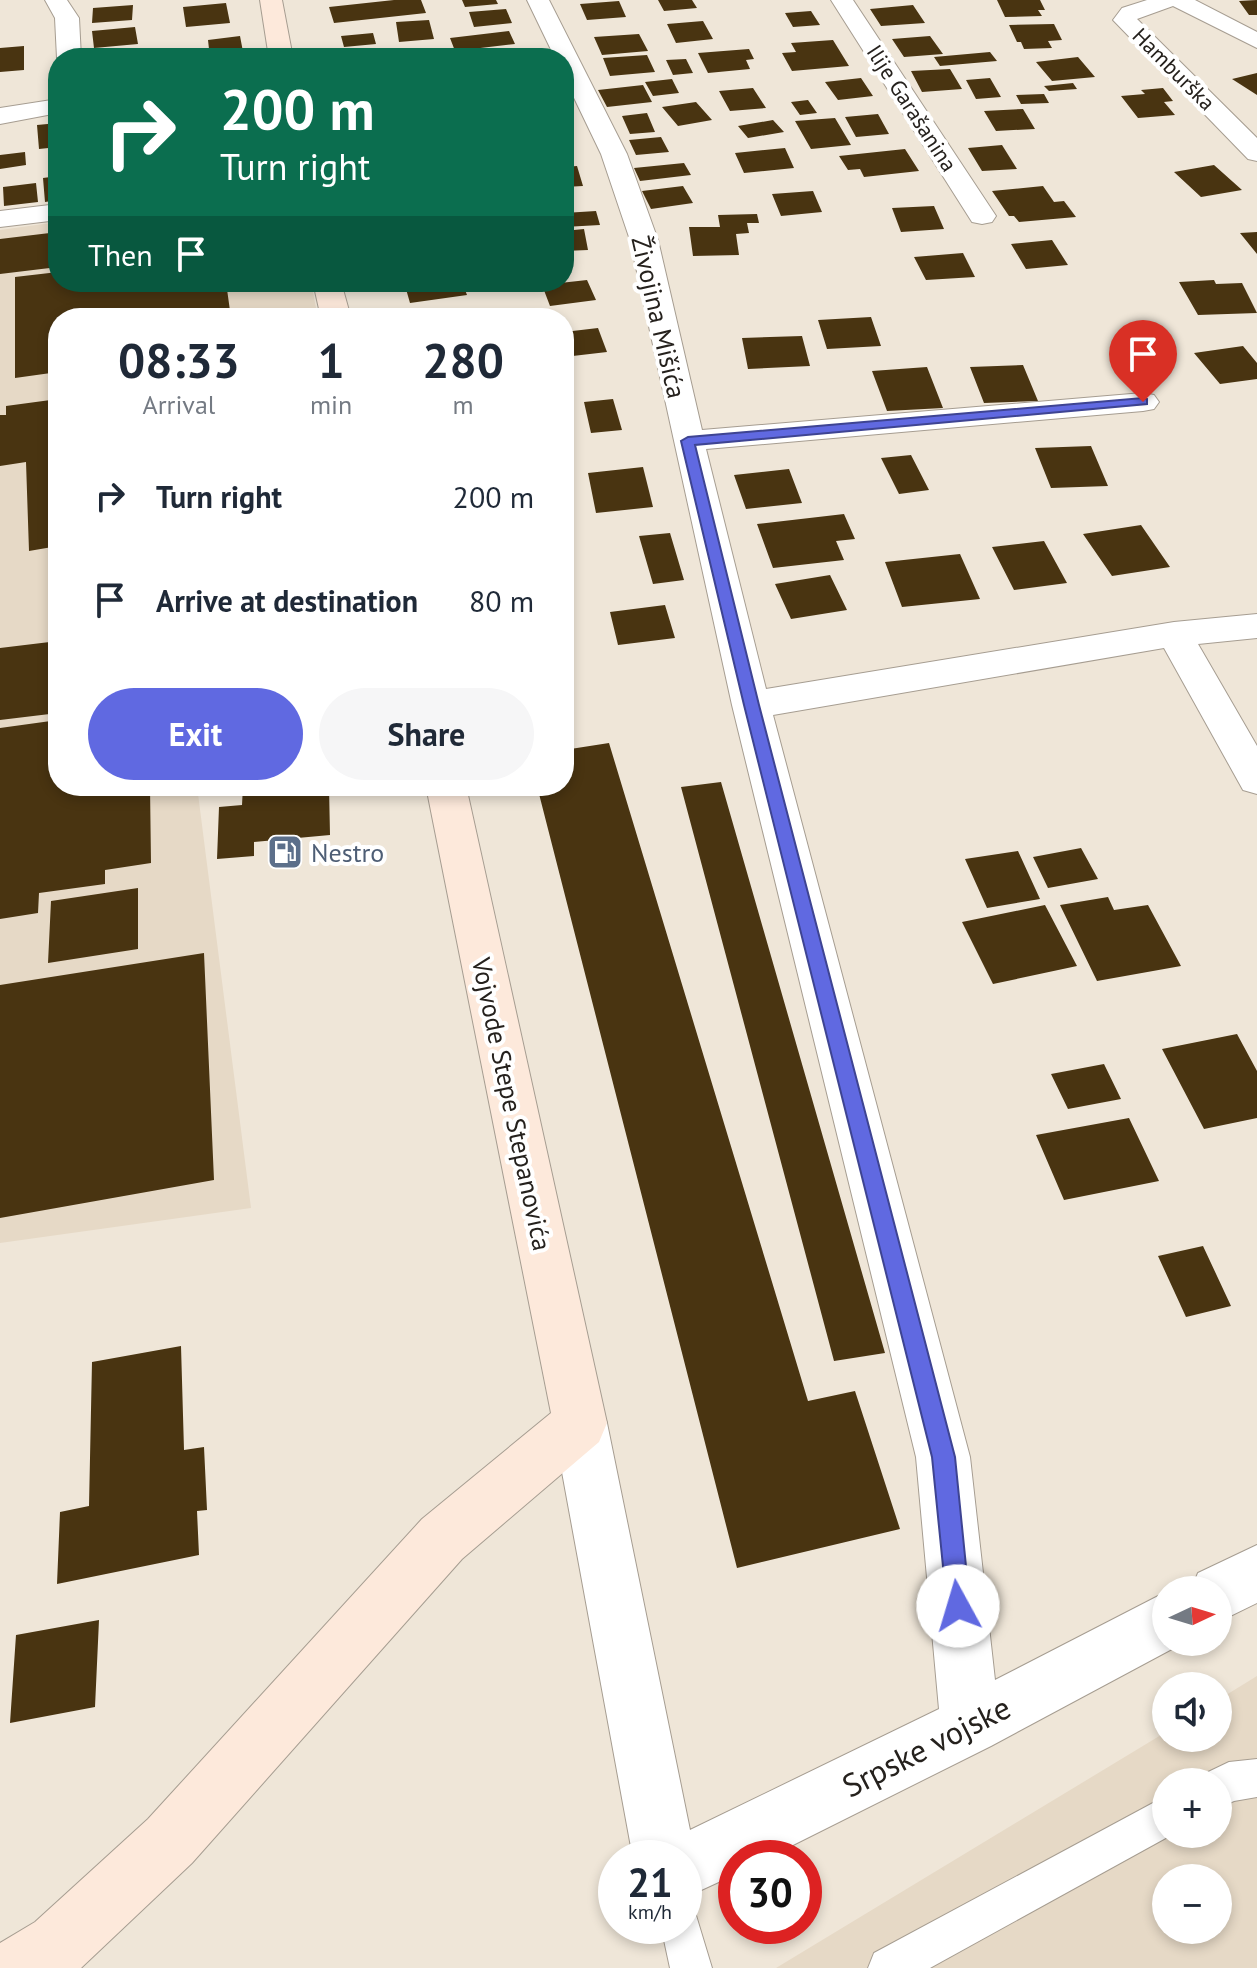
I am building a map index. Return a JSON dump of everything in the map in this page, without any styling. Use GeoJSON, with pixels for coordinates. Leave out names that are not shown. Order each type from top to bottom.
{"type":"FeatureCollection","features":[{"type":"Feature","properties":{"kind":"street"},"geometry":{"type":"LineString","coordinates":[[56,0],[67,18],[68,48]]}},
{"type":"Feature","properties":{"kind":"street"},"geometry":{"type":"LineString","coordinates":[[271,0],[279,48]]}},
{"type":"Feature","properties":{"kind":"street","name":"Živojina Mišića"},"geometry":{"type":"LineString","coordinates":[[538,0],[562,48]]}},
{"type":"Feature","properties":{"kind":"street","name":"Ilije Garašanina"},"geometry":{"type":"LineString","coordinates":[[842,0],[982,216]]}},
{"type":"Feature","properties":{"kind":"street","name":"Hamburška"},"geometry":{"type":"LineString","coordinates":[[1170,0],[1130,13],[1125,20],[1257,153]]}},
{"type":"Feature","properties":{"kind":"street"},"geometry":{"type":"LineString","coordinates":[[1178,0],[1257,41]]}},
{"type":"Feature","properties":{"kind":"street","name":"Živojina Mišića"},"geometry":{"type":"LineString","coordinates":[[574,73],[614,154],[644,240],[751,705],[943,1457],[970,1725]]}},
{"type":"Feature","properties":{"kind":"street"},"geometry":{"type":"LineString","coordinates":[[0,116],[48,108]]}},
{"type":"Feature","properties":{"kind":"street"},"geometry":{"type":"LineString","coordinates":[[0,219],[48,213]]}},
{"type":"Feature","properties":{"kind":"street"},"geometry":{"type":"LineString","coordinates":[[688,441],[1143,402]]}},
{"type":"Feature","properties":{"kind":"street"},"geometry":{"type":"LineString","coordinates":[[751,705],[1174,634],[1257,626]]}},
{"type":"Feature","properties":{"kind":"street"},"geometry":{"type":"LineString","coordinates":[[1174,634],[1257,780]]}},
{"type":"Feature","properties":{"kind":"street","name":"Vojvode Stepe Stepanovića"},"geometry":{"type":"LineString","coordinates":[[448,796],[580,1423]]}},
{"type":"Feature","properties":{"kind":"street"},"geometry":{"type":"LineString","coordinates":[[19,1968],[58,1945],[170,1841],[442,1539],[580,1423],[661,1840]]}},
{"type":"Feature","properties":{"kind":"street"},"geometry":{"type":"LineString","coordinates":[[1232,1586],[1257,1573]]}},
{"type":"Feature","properties":{"kind":"street","name":"Srpske vojske"},"geometry":{"type":"LineString","coordinates":[[702,1857],[970,1725],[1152,1628]]}},
{"type":"Feature","properties":{"kind":"lane"},"geometry":{"type":"LineString","coordinates":[[1232,1782],[1257,1778]]}},
{"type":"Feature","properties":{"kind":"lane"},"geometry":{"type":"LineString","coordinates":[[889,1968],[1152,1824]]}},
{"type":"Feature","properties":{"kind":"lane"},"geometry":{"type":"LineString","coordinates":[[685,1944],[691,1968]]}},
{"type":"Feature","properties":{"kind":"shaded area"},"geometry":{"type":"Polygon","coordinates":[[[48,223],[48,292],[313,292],[316,308],[48,308],[48,796],[198,796],[251,1208],[0,1243],[0,230],[48,223]]]}},
{"type":"Feature","properties":{"kind":"shaded area"},"geometry":{"type":"Polygon","coordinates":[[[1257,1676],[1257,1968],[776,1968],[816,1944],[822,1944],[822,1940],[1152,1740],[1152,1752],[1232,1752],[1232,1691],[1257,1676]]]}},
{"type":"Feature","properties":{"kind":"building"},"geometry":{"type":"Polygon","coordinates":[[[421,0],[426,13],[334,23],[329,7],[421,0]]]}},
{"type":"Feature","properties":{"kind":"building"},"geometry":{"type":"Polygon","coordinates":[[[462,0],[496,0],[498,4],[465,7],[462,0]]]}},
{"type":"Feature","properties":{"kind":"building"},"geometry":{"type":"Polygon","coordinates":[[[658,0],[692,0],[697,8],[664,11],[658,0]]]}},
{"type":"Feature","properties":{"kind":"building"},"geometry":{"type":"Polygon","coordinates":[[[997,0],[1040,0],[1045,10],[1038,10],[1042,16],[1005,17],[997,0]]]}},
{"type":"Feature","properties":{"kind":"building"},"geometry":{"type":"Polygon","coordinates":[[[1257,0],[1257,15],[1249,15],[1239,1],[1257,0]]]}},
{"type":"Feature","properties":{"kind":"building"},"geometry":{"type":"Polygon","coordinates":[[[619,1],[626,17],[587,20],[580,4],[619,1]]]}},
{"type":"Feature","properties":{"kind":"building"},"geometry":{"type":"Polygon","coordinates":[[[226,3],[230,23],[186,27],[183,7],[226,3]]]}},
{"type":"Feature","properties":{"kind":"building"},"geometry":{"type":"Polygon","coordinates":[[[133,5],[132,20],[92,23],[93,8],[133,5]]]}},
{"type":"Feature","properties":{"kind":"building"},"geometry":{"type":"Polygon","coordinates":[[[913,5],[925,23],[881,26],[870,9],[913,5]]]}},
{"type":"Feature","properties":{"kind":"building"},"geometry":{"type":"Polygon","coordinates":[[[506,9],[512,23],[474,27],[469,12],[506,9]]]}},
{"type":"Feature","properties":{"kind":"building"},"geometry":{"type":"Polygon","coordinates":[[[811,11],[820,25],[793,27],[785,13],[811,11]]]}},
{"type":"Feature","properties":{"kind":"building"},"geometry":{"type":"Polygon","coordinates":[[[429,20],[434,39],[399,42],[396,22],[429,20]]]}},
{"type":"Feature","properties":{"kind":"building"},"geometry":{"type":"Polygon","coordinates":[[[703,21],[713,39],[676,43],[667,24],[703,21]]]}},
{"type":"Feature","properties":{"kind":"building"},"geometry":{"type":"Polygon","coordinates":[[[1054,24],[1062,40],[1048,41],[1052,48],[1024,49],[1009,25],[1054,24]]]}},
{"type":"Feature","properties":{"kind":"building"},"geometry":{"type":"Polygon","coordinates":[[[135,27],[138,44],[94,48],[92,31],[135,27]]]}},
{"type":"Feature","properties":{"kind":"building"},"geometry":{"type":"Polygon","coordinates":[[[509,31],[515,44],[454,48],[450,38],[509,31]]]}},
{"type":"Feature","properties":{"kind":"building"},"geometry":{"type":"Polygon","coordinates":[[[373,33],[376,44],[344,47],[341,36],[373,33]]]}},
{"type":"Feature","properties":{"kind":"building"},"geometry":{"type":"Polygon","coordinates":[[[639,34],[648,51],[602,55],[594,37],[639,34]]]}},
{"type":"Feature","properties":{"kind":"building"},"geometry":{"type":"Polygon","coordinates":[[[240,36],[242,48],[209,48],[208,40],[240,36]]]}},
{"type":"Feature","properties":{"kind":"building"},"geometry":{"type":"Polygon","coordinates":[[[930,36],[943,54],[904,57],[892,39],[930,36]]]}},
{"type":"Feature","properties":{"kind":"building"},"geometry":{"type":"Polygon","coordinates":[[[833,40],[849,66],[792,71],[782,53],[796,52],[791,43],[833,40]]]}},
{"type":"Feature","properties":{"kind":"building"},"geometry":{"type":"Polygon","coordinates":[[[24,46],[24,70],[0,72],[0,48],[24,46]]]}},
{"type":"Feature","properties":{"kind":"building"},"geometry":{"type":"Polygon","coordinates":[[[749,49],[754,59],[746,60],[750,69],[708,73],[698,53],[749,49]]]}},
{"type":"Feature","properties":{"kind":"building"},"geometry":{"type":"Polygon","coordinates":[[[990,52],[997,61],[940,66],[934,57],[990,52]]]}},
{"type":"Feature","properties":{"kind":"building"},"geometry":{"type":"Polygon","coordinates":[[[647,55],[655,72],[610,76],[603,58],[647,55]]]}},
{"type":"Feature","properties":{"kind":"building"},"geometry":{"type":"Polygon","coordinates":[[[1078,57],[1095,77],[1052,81],[1036,62],[1078,57]]]}},
{"type":"Feature","properties":{"kind":"building"},"geometry":{"type":"Polygon","coordinates":[[[686,59],[693,73],[673,75],[666,60],[686,59]]]}},
{"type":"Feature","properties":{"kind":"building"},"geometry":{"type":"Polygon","coordinates":[[[950,69],[962,89],[922,92],[911,71],[950,69]]]}},
{"type":"Feature","properties":{"kind":"building"},"geometry":{"type":"Polygon","coordinates":[[[1257,73],[1257,95],[1232,79],[1257,73]]]}},
{"type":"Feature","properties":{"kind":"building"},"geometry":{"type":"Polygon","coordinates":[[[861,78],[873,96],[838,100],[825,82],[861,78]]]}},
{"type":"Feature","properties":{"kind":"building"},"geometry":{"type":"Polygon","coordinates":[[[990,78],[1001,97],[976,99],[966,80],[990,78]]]}},
{"type":"Feature","properties":{"kind":"building"},"geometry":{"type":"Polygon","coordinates":[[[672,79],[679,93],[653,96],[645,82],[672,79]]]}},
{"type":"Feature","properties":{"kind":"building"},"geometry":{"type":"Polygon","coordinates":[[[1073,83],[1077,89],[1049,91],[1044,86],[1073,83]]]}},
{"type":"Feature","properties":{"kind":"building"},"geometry":{"type":"Polygon","coordinates":[[[643,85],[652,102],[607,107],[598,90],[643,85]]]}},
{"type":"Feature","properties":{"kind":"building"},"geometry":{"type":"Polygon","coordinates":[[[753,88],[766,108],[730,111],[719,91],[753,88]]]}},
{"type":"Feature","properties":{"kind":"building"},"geometry":{"type":"Polygon","coordinates":[[[1163,88],[1173,101],[1164,102],[1175,115],[1138,118],[1121,96],[1145,94],[1141,90],[1163,88]]]}},
{"type":"Feature","properties":{"kind":"building"},"geometry":{"type":"Polygon","coordinates":[[[1044,94],[1049,103],[1021,104],[1016,95],[1044,94]]]}},
{"type":"Feature","properties":{"kind":"building"},"geometry":{"type":"Polygon","coordinates":[[[808,100],[817,113],[800,115],[791,102],[808,100]]]}},
{"type":"Feature","properties":{"kind":"building"},"geometry":{"type":"Polygon","coordinates":[[[696,102],[712,120],[678,126],[662,107],[696,102]]]}},
{"type":"Feature","properties":{"kind":"building"},"geometry":{"type":"Polygon","coordinates":[[[1023,109],[1035,129],[996,131],[984,111],[1023,109]]]}},
{"type":"Feature","properties":{"kind":"building"},"geometry":{"type":"Polygon","coordinates":[[[647,113],[655,132],[630,134],[622,116],[647,113]]]}},
{"type":"Feature","properties":{"kind":"building"},"geometry":{"type":"Polygon","coordinates":[[[878,114],[889,134],[856,137],[845,117],[878,114]]]}},
{"type":"Feature","properties":{"kind":"building"},"geometry":{"type":"Polygon","coordinates":[[[835,118],[851,145],[811,149],[795,121],[835,118]]]}},
{"type":"Feature","properties":{"kind":"building"},"geometry":{"type":"Polygon","coordinates":[[[773,120],[784,132],[748,138],[738,126],[773,120]]]}},
{"type":"Feature","properties":{"kind":"building"},"geometry":{"type":"Polygon","coordinates":[[[48,124],[48,148],[39,149],[37,125],[48,124]]]}},
{"type":"Feature","properties":{"kind":"building"},"geometry":{"type":"Polygon","coordinates":[[[661,137],[669,152],[636,155],[629,140],[661,137]]]}},
{"type":"Feature","properties":{"kind":"building"},"geometry":{"type":"Polygon","coordinates":[[[1002,145],[1017,169],[982,171],[968,148],[1002,145]]]}},
{"type":"Feature","properties":{"kind":"building"},"geometry":{"type":"Polygon","coordinates":[[[785,148],[794,168],[744,173],[735,153],[785,148]]]}},
{"type":"Feature","properties":{"kind":"building"},"geometry":{"type":"Polygon","coordinates":[[[905,149],[919,171],[864,177],[860,169],[848,170],[839,156],[905,149]]]}},
{"type":"Feature","properties":{"kind":"building"},"geometry":{"type":"Polygon","coordinates":[[[25,152],[26,165],[0,169],[0,155],[25,152]]]}},
{"type":"Feature","properties":{"kind":"building"},"geometry":{"type":"Polygon","coordinates":[[[684,163],[691,175],[640,181],[634,168],[684,163]]]}},
{"type":"Feature","properties":{"kind":"building"},"geometry":{"type":"Polygon","coordinates":[[[1214,165],[1242,190],[1201,197],[1174,172],[1214,165]]]}},
{"type":"Feature","properties":{"kind":"building"},"geometry":{"type":"Polygon","coordinates":[[[574,166],[577,166],[583,186],[574,186],[574,166]]]}},
{"type":"Feature","properties":{"kind":"building"},"geometry":{"type":"Polygon","coordinates":[[[48,177],[48,202],[45,202],[43,178],[48,177]]]}},
{"type":"Feature","properties":{"kind":"building"},"geometry":{"type":"Polygon","coordinates":[[[36,183],[38,202],[4,206],[3,187],[36,183]]]}},
{"type":"Feature","properties":{"kind":"building"},"geometry":{"type":"Polygon","coordinates":[[[683,186],[693,203],[651,209],[642,191],[683,186]]]}},
{"type":"Feature","properties":{"kind":"building"},"geometry":{"type":"Polygon","coordinates":[[[1043,186],[1054,202],[1064,201],[1076,217],[1019,222],[1014,216],[1009,216],[992,191],[1043,186]]]}},
{"type":"Feature","properties":{"kind":"building"},"geometry":{"type":"Polygon","coordinates":[[[813,191],[822,212],[781,216],[772,194],[813,191]]]}},
{"type":"Feature","properties":{"kind":"building"},"geometry":{"type":"Polygon","coordinates":[[[934,206],[944,229],[901,232],[892,208],[934,206]]]}},
{"type":"Feature","properties":{"kind":"building"},"geometry":{"type":"Polygon","coordinates":[[[596,211],[600,225],[574,226],[574,212],[596,211]]]}},
{"type":"Feature","properties":{"kind":"building"},"geometry":{"type":"Polygon","coordinates":[[[757,214],[759,223],[747,223],[749,233],[736,234],[739,255],[693,256],[689,227],[720,227],[718,215],[757,214]]]}},
{"type":"Feature","properties":{"kind":"building"},"geometry":{"type":"Polygon","coordinates":[[[584,229],[588,250],[574,251],[574,230],[584,229]]]}},
{"type":"Feature","properties":{"kind":"building"},"geometry":{"type":"Polygon","coordinates":[[[1257,232],[1257,254],[1240,233],[1257,232]]]}},
{"type":"Feature","properties":{"kind":"building"},"geometry":{"type":"Polygon","coordinates":[[[48,233],[48,268],[0,274],[0,239],[48,233]]]}},
{"type":"Feature","properties":{"kind":"building"},"geometry":{"type":"Polygon","coordinates":[[[1052,240],[1068,265],[1026,269],[1011,244],[1052,240]]]}},
{"type":"Feature","properties":{"kind":"building"},"geometry":{"type":"Polygon","coordinates":[[[963,253],[975,277],[926,280],[914,257],[963,253]]]}},
{"type":"Feature","properties":{"kind":"building"},"geometry":{"type":"Polygon","coordinates":[[[48,273],[48,292],[227,292],[230,308],[48,308],[48,373],[15,378],[15,277],[48,273]]]}},
{"type":"Feature","properties":{"kind":"building"},"geometry":{"type":"Polygon","coordinates":[[[587,280],[596,300],[550,306],[545,292],[574,292],[574,281],[587,280]]]}},
{"type":"Feature","properties":{"kind":"building"},"geometry":{"type":"Polygon","coordinates":[[[1214,280],[1216,284],[1242,283],[1257,313],[1198,315],[1179,282],[1214,280]]]}},
{"type":"Feature","properties":{"kind":"building"},"geometry":{"type":"Polygon","coordinates":[[[407,292],[466,292],[467,295],[410,303],[407,292]]]}},
{"type":"Feature","properties":{"kind":"building"},"geometry":{"type":"Polygon","coordinates":[[[871,317],[881,346],[827,349],[818,320],[871,317]]]}},
{"type":"Feature","properties":{"kind":"building"},"geometry":{"type":"Polygon","coordinates":[[[598,328],[607,352],[574,356],[574,331],[598,328]]]}},
{"type":"Feature","properties":{"kind":"building"},"geometry":{"type":"Polygon","coordinates":[[[802,336],[810,366],[748,369],[742,338],[802,336]]]}},
{"type":"Feature","properties":{"kind":"building"},"geometry":{"type":"Polygon","coordinates":[[[1243,346],[1257,363],[1257,379],[1220,384],[1194,353],[1243,346]]]}},
{"type":"Feature","properties":{"kind":"building"},"geometry":{"type":"Polygon","coordinates":[[[1023,365],[1038,401],[984,403],[970,367],[1023,365]]]}},
{"type":"Feature","properties":{"kind":"building"},"geometry":{"type":"Polygon","coordinates":[[[927,367],[943,408],[887,411],[872,371],[927,367]]]}},
{"type":"Feature","properties":{"kind":"building"},"geometry":{"type":"Polygon","coordinates":[[[613,399],[622,430],[591,433],[584,402],[613,399]]]}},
{"type":"Feature","properties":{"kind":"building"},"geometry":{"type":"Polygon","coordinates":[[[48,400],[48,548],[29,551],[26,462],[0,466],[0,415],[6,415],[6,406],[48,400]]]}},
{"type":"Feature","properties":{"kind":"building"},"geometry":{"type":"Polygon","coordinates":[[[1091,446],[1108,486],[1051,488],[1035,448],[1091,446]]]}},
{"type":"Feature","properties":{"kind":"building"},"geometry":{"type":"Polygon","coordinates":[[[911,455],[929,490],[899,494],[881,458],[911,455]]]}},
{"type":"Feature","properties":{"kind":"building"},"geometry":{"type":"Polygon","coordinates":[[[643,467],[653,507],[596,513],[588,473],[643,467]]]}},
{"type":"Feature","properties":{"kind":"building"},"geometry":{"type":"Polygon","coordinates":[[[789,469],[802,503],[746,509],[734,475],[789,469]]]}},
{"type":"Feature","properties":{"kind":"building"},"geometry":{"type":"Polygon","coordinates":[[[844,514],[855,539],[836,541],[844,560],[773,568],[757,524],[844,514]]]}},
{"type":"Feature","properties":{"kind":"building"},"geometry":{"type":"Polygon","coordinates":[[[1141,525],[1170,567],[1112,576],[1083,534],[1141,525]]]}},
{"type":"Feature","properties":{"kind":"building"},"geometry":{"type":"Polygon","coordinates":[[[670,533],[684,580],[653,584],[639,536],[670,533]]]}},
{"type":"Feature","properties":{"kind":"building"},"geometry":{"type":"Polygon","coordinates":[[[1044,541],[1067,583],[1014,590],[992,547],[1044,541]]]}},
{"type":"Feature","properties":{"kind":"building"},"geometry":{"type":"Polygon","coordinates":[[[960,554],[980,599],[902,607],[885,562],[960,554]]]}},
{"type":"Feature","properties":{"kind":"building"},"geometry":{"type":"Polygon","coordinates":[[[830,575],[847,610],[791,619],[775,584],[830,575]]]}},
{"type":"Feature","properties":{"kind":"building"},"geometry":{"type":"Polygon","coordinates":[[[665,605],[675,638],[618,645],[610,612],[665,605]]]}},
{"type":"Feature","properties":{"kind":"building"},"geometry":{"type":"Polygon","coordinates":[[[48,642],[48,714],[0,720],[0,648],[48,642]]]}},
{"type":"Feature","properties":{"kind":"building"},"geometry":{"type":"Polygon","coordinates":[[[48,721],[48,796],[150,796],[151,863],[105,870],[105,884],[39,893],[38,913],[0,919],[0,728],[48,721]]]}},
{"type":"Feature","properties":{"kind":"building"},"geometry":{"type":"Polygon","coordinates":[[[609,743],[808,1401],[855,1391],[900,1529],[737,1568],[540,796],[574,796],[574,748],[609,743]]]}},
{"type":"Feature","properties":{"kind":"building"},"geometry":{"type":"Polygon","coordinates":[[[721,782],[885,1353],[834,1361],[681,787],[721,782]]]}},
{"type":"Feature","properties":{"kind":"building"},"geometry":{"type":"Polygon","coordinates":[[[242,796],[329,796],[330,835],[254,842],[254,856],[217,859],[219,807],[242,805],[242,796]]]}},
{"type":"Feature","properties":{"kind":"building"},"geometry":{"type":"Polygon","coordinates":[[[1081,848],[1098,879],[1048,888],[1033,857],[1081,848]]]}},
{"type":"Feature","properties":{"kind":"building"},"geometry":{"type":"Polygon","coordinates":[[[1018,851],[1040,899],[987,908],[965,859],[1018,851]]]}},
{"type":"Feature","properties":{"kind":"building"},"geometry":{"type":"Polygon","coordinates":[[[138,888],[138,949],[48,963],[51,901],[138,888]]]}},
{"type":"Feature","properties":{"kind":"building"},"geometry":{"type":"Polygon","coordinates":[[[1108,897],[1114,910],[1148,905],[1181,966],[1097,981],[1060,905],[1108,897]]]}},
{"type":"Feature","properties":{"kind":"building"},"geometry":{"type":"Polygon","coordinates":[[[1045,905],[1077,966],[993,984],[962,922],[1045,905]]]}},
{"type":"Feature","properties":{"kind":"building"},"geometry":{"type":"Polygon","coordinates":[[[204,953],[214,1180],[0,1218],[0,985],[204,953]]]}},
{"type":"Feature","properties":{"kind":"building"},"geometry":{"type":"Polygon","coordinates":[[[1237,1034],[1257,1071],[1257,1118],[1204,1129],[1162,1049],[1237,1034]]]}},
{"type":"Feature","properties":{"kind":"building"},"geometry":{"type":"Polygon","coordinates":[[[1104,1064],[1121,1099],[1068,1109],[1051,1074],[1104,1064]]]}},
{"type":"Feature","properties":{"kind":"building"},"geometry":{"type":"Polygon","coordinates":[[[1129,1118],[1159,1181],[1064,1200],[1036,1135],[1129,1118]]]}},
{"type":"Feature","properties":{"kind":"building"},"geometry":{"type":"Polygon","coordinates":[[[1203,1246],[1231,1306],[1186,1317],[1158,1256],[1203,1246]]]}},
{"type":"Feature","properties":{"kind":"building"},"geometry":{"type":"Polygon","coordinates":[[[181,1346],[184,1450],[204,1447],[207,1510],[197,1511],[199,1555],[57,1584],[60,1512],[89,1506],[92,1362],[181,1346]]]}},
{"type":"Feature","properties":{"kind":"building"},"geometry":{"type":"Polygon","coordinates":[[[99,1620],[95,1707],[10,1723],[16,1635],[99,1620]]]}},
{"type":"Feature","properties":{"kind":"place","name":"Nestro"},"geometry":{"type":"Point","coordinates":[285,852]}},
{"type":"Feature","properties":{"kind":"route"},"geometry":{"type":"LineString","coordinates":[[958,1606],[943,1457],[751,705],[688,441],[1143,402]]}}]}
